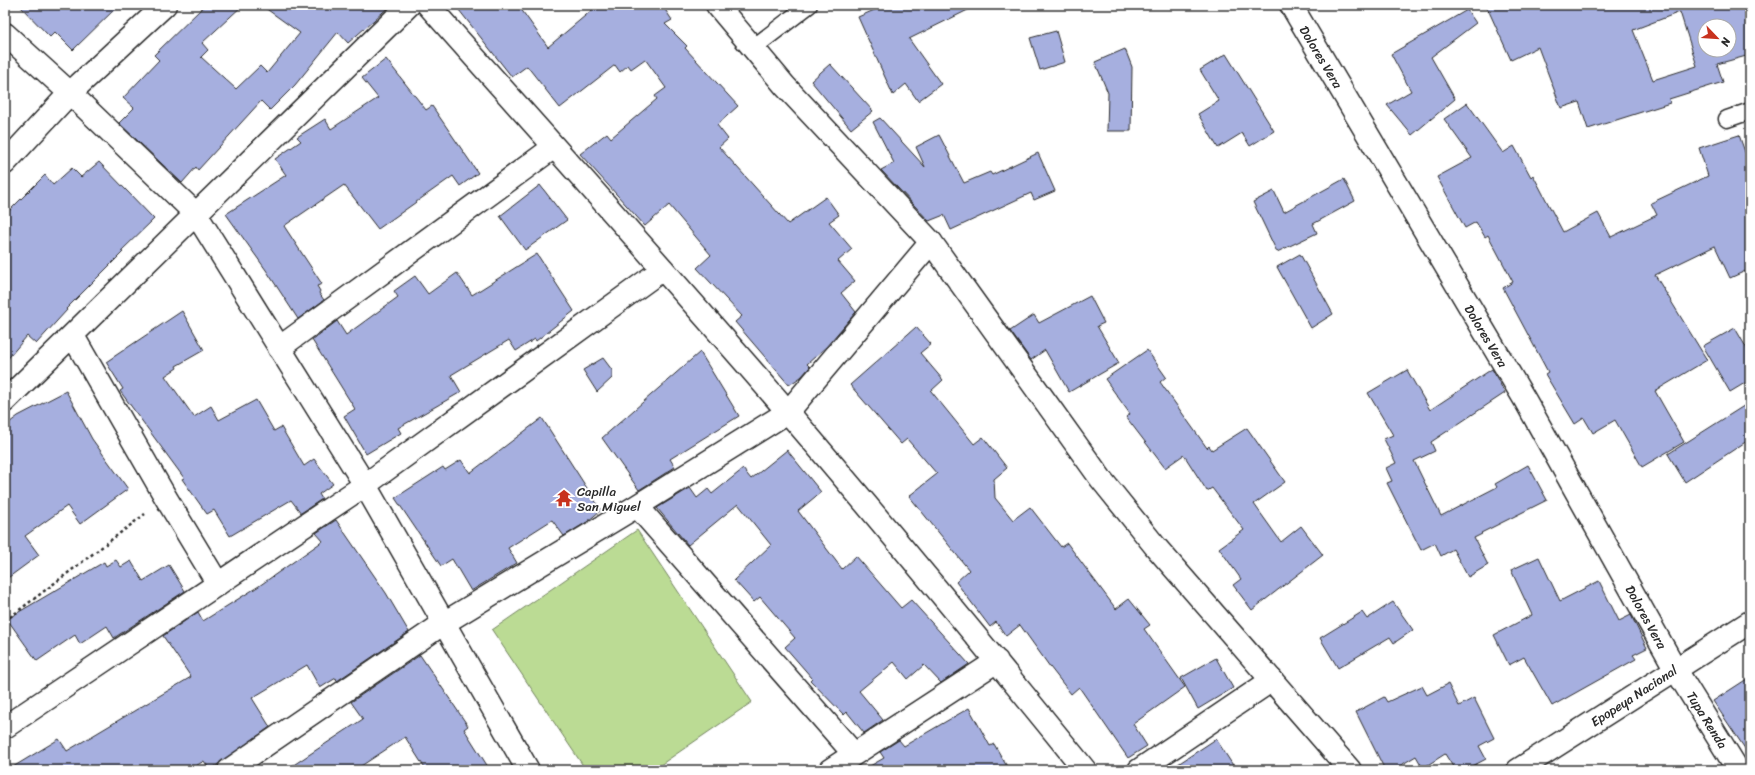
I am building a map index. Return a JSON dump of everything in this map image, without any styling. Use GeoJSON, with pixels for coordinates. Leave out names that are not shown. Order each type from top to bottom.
{"type":"FeatureCollection","features":[{"type":"Feature","properties":{"kind":"street"},"geometry":{"type":"LineString","coordinates":[[5,163],[70,93],[164,5]]}},
{"type":"Feature","properties":{"kind":"street"},"geometry":{"type":"LineString","coordinates":[[5,400],[73,336],[409,5]]}},
{"type":"Feature","properties":{"kind":"street"},"geometry":{"type":"LineString","coordinates":[[428,5],[788,412],[997,661],[1085,770]]}},
{"type":"Feature","properties":{"kind":"street"},"geometry":{"type":"LineString","coordinates":[[717,5],[785,86],[931,242],[1087,461],[1155,546],[1350,770]]}},
{"type":"Feature","properties":{"kind":"street","name":"Dolores Vera"},"geometry":{"type":"LineString","coordinates":[[1291,5],[1525,400],[1676,670]]}},
{"type":"Feature","properties":{"kind":"street"},"geometry":{"type":"LineString","coordinates":[[5,34],[70,93],[196,214],[365,485],[528,770]]}},
{"type":"Feature","properties":{"kind":"street"},"geometry":{"type":"LineString","coordinates":[[279,348],[554,146]]}},
{"type":"Feature","properties":{"kind":"street"},"geometry":{"type":"LineString","coordinates":[[229,770],[444,623],[788,412],[931,242]]}},
{"type":"Feature","properties":{"kind":"street"},"geometry":{"type":"LineString","coordinates":[[5,727],[365,485],[663,269]]}},
{"type":"Feature","properties":{"kind":"street"},"geometry":{"type":"LineString","coordinates":[[73,336],[166,498],[218,584]]}},
{"type":"Feature","properties":{"kind":"street"},"geometry":{"type":"LineString","coordinates":[[637,506],[854,754]]}},
{"type":"Feature","properties":{"kind":"street","name":"Epopeya Nacional"},"geometry":{"type":"LineString","coordinates":[[1518,770],[1750,622]]}},
{"type":"Feature","properties":{"kind":"street"},"geometry":{"type":"LineString","coordinates":[[830,770],[997,661]]}},
{"type":"Feature","properties":{"kind":"street","name":"Tupa Renda"},"geometry":{"type":"LineString","coordinates":[[1676,670],[1738,770]]}},
{"type":"Feature","properties":{"kind":"street"},"geometry":{"type":"LineString","coordinates":[[1140,770],[1272,680]]}},
{"type":"Feature","properties":{"kind":"lane"},"geometry":{"type":"LineString","coordinates":[[753,48],[809,5]]}},
{"type":"Feature","properties":{"kind":"lane"},"geometry":{"type":"LineString","coordinates":[[1726,119],[1750,110]]}},
{"type":"Feature","properties":{"kind":"path"},"geometry":{"type":"LineString","coordinates":[[5,621],[166,498]]}},
{"type":"Feature","properties":{"kind":"green space"},"geometry":{"type":"Polygon","coordinates":[[[637,530],[752,702],[653,770],[586,770],[492,630],[637,530]]]}},
{"type":"Feature","properties":{"kind":"building"},"geometry":{"type":"Polygon","coordinates":[[[19,5],[119,5],[73,50],[55,32],[50,37],[19,5]]]}},
{"type":"Feature","properties":{"kind":"building"},"geometry":{"type":"Polygon","coordinates":[[[205,5],[243,5],[202,43],[208,50],[201,57],[236,89],[260,66],[267,73],[300,33],[261,5],[391,5],[348,43],[338,32],[295,85],[270,110],[261,101],[198,170],[196,167],[182,183],[119,123],[134,108],[123,98],[159,60],[154,55],[205,5]]]}},
{"type":"Feature","properties":{"kind":"building"},"geometry":{"type":"Polygon","coordinates":[[[455,5],[518,5],[548,47],[598,5],[662,5],[672,20],[665,24],[687,46],[685,48],[738,106],[717,125],[728,139],[719,147],[788,224],[826,197],[839,215],[829,222],[852,249],[838,261],[855,281],[841,293],[856,312],[826,347],[807,364],[810,367],[801,377],[789,385],[735,322],[742,316],[697,268],[711,255],[669,205],[645,226],[580,154],[607,133],[611,138],[657,99],[655,96],[666,88],[645,59],[631,69],[628,65],[620,72],[615,65],[560,108],[527,66],[512,77],[455,5]]]}},
{"type":"Feature","properties":{"kind":"building"},"geometry":{"type":"Polygon","coordinates":[[[886,5],[978,5],[909,39],[941,84],[918,101],[906,84],[893,95],[858,17],[886,5]]]}},
{"type":"Feature","properties":{"kind":"building"},"geometry":{"type":"Polygon","coordinates":[[[1486,5],[1750,5],[1750,55],[1717,64],[1723,82],[1669,99],[1670,103],[1588,129],[1579,102],[1561,108],[1538,47],[1511,60],[1486,5]],[[1680,12],[1633,30],[1653,80],[1697,66],[1680,12]]]}},
{"type":"Feature","properties":{"kind":"building"},"geometry":{"type":"Polygon","coordinates":[[[1467,10],[1476,23],[1431,57],[1455,99],[1412,135],[1387,105],[1411,91],[1391,54],[1467,10]]]}},
{"type":"Feature","properties":{"kind":"building"},"geometry":{"type":"Polygon","coordinates":[[[1056,31],[1065,62],[1040,70],[1030,38],[1056,31]]]}},
{"type":"Feature","properties":{"kind":"building"},"geometry":{"type":"Polygon","coordinates":[[[1125,49],[1132,67],[1131,131],[1107,131],[1108,93],[1095,62],[1125,49]]]}},
{"type":"Feature","properties":{"kind":"building"},"geometry":{"type":"Polygon","coordinates":[[[1226,54],[1274,131],[1250,146],[1242,133],[1218,148],[1198,114],[1219,101],[1200,70],[1226,54]]]}},
{"type":"Feature","properties":{"kind":"building"},"geometry":{"type":"Polygon","coordinates":[[[386,59],[426,110],[432,106],[478,173],[460,186],[453,176],[378,229],[344,185],[284,226],[322,284],[317,286],[320,291],[319,293],[324,300],[298,319],[266,270],[226,214],[286,175],[275,159],[301,141],[297,137],[325,119],[331,129],[378,98],[362,78],[386,59]]]}},
{"type":"Feature","properties":{"kind":"building"},"geometry":{"type":"Polygon","coordinates":[[[830,64],[873,111],[851,129],[811,81],[830,64]]]}},
{"type":"Feature","properties":{"kind":"building"},"geometry":{"type":"Polygon","coordinates":[[[1467,103],[1503,153],[1514,146],[1531,177],[1533,175],[1563,232],[1598,213],[1611,237],[1657,215],[1651,203],[1708,176],[1699,148],[1739,135],[1750,166],[1750,269],[1730,278],[1715,246],[1655,275],[1707,360],[1655,391],[1684,442],[1642,467],[1615,420],[1593,433],[1584,418],[1575,424],[1545,374],[1548,372],[1503,288],[1513,282],[1488,235],[1485,237],[1476,222],[1465,228],[1437,177],[1472,158],[1444,119],[1467,103]]]}},
{"type":"Feature","properties":{"kind":"building"},"geometry":{"type":"Polygon","coordinates":[[[880,118],[925,167],[916,147],[939,135],[964,183],[990,172],[992,175],[1038,153],[1055,191],[1034,200],[1031,193],[951,230],[944,215],[929,221],[881,170],[894,163],[873,122],[880,118]]]}},
{"type":"Feature","properties":{"kind":"building"},"geometry":{"type":"Polygon","coordinates":[[[99,162],[154,219],[121,251],[123,252],[66,309],[67,310],[36,344],[27,336],[5,362],[5,215],[45,175],[53,185],[72,168],[81,177],[99,162]]]}},
{"type":"Feature","properties":{"kind":"building"},"geometry":{"type":"Polygon","coordinates":[[[1344,179],[1355,201],[1313,224],[1317,233],[1277,252],[1253,202],[1274,191],[1284,212],[1344,179]]]}},
{"type":"Feature","properties":{"kind":"building"},"geometry":{"type":"Polygon","coordinates":[[[540,185],[567,220],[525,250],[500,216],[540,185]]]}},
{"type":"Feature","properties":{"kind":"building"},"geometry":{"type":"Polygon","coordinates":[[[537,254],[574,311],[536,341],[535,339],[516,351],[509,340],[451,375],[461,392],[398,428],[401,433],[366,454],[344,416],[355,409],[312,340],[337,321],[346,335],[398,297],[394,291],[415,276],[428,294],[457,273],[472,295],[537,254]]]}},
{"type":"Feature","properties":{"kind":"building"},"geometry":{"type":"Polygon","coordinates":[[[1300,254],[1333,314],[1311,328],[1277,267],[1300,254]]]}},
{"type":"Feature","properties":{"kind":"building"},"geometry":{"type":"Polygon","coordinates":[[[1090,296],[1104,323],[1097,326],[1119,363],[1069,392],[1045,350],[1031,360],[1010,331],[1034,315],[1039,323],[1090,296]]]}},
{"type":"Feature","properties":{"kind":"building"},"geometry":{"type":"Polygon","coordinates":[[[182,311],[204,350],[176,366],[177,368],[165,376],[194,417],[211,406],[219,420],[256,400],[274,431],[281,427],[304,466],[314,459],[333,484],[319,494],[322,499],[301,513],[291,500],[230,536],[214,510],[207,514],[182,479],[184,478],[120,391],[123,389],[106,362],[182,311]]]}},
{"type":"Feature","properties":{"kind":"building"},"geometry":{"type":"Polygon","coordinates":[[[916,327],[931,344],[920,353],[943,380],[931,391],[974,444],[983,437],[1007,468],[994,479],[995,498],[1013,520],[1030,507],[1061,547],[1067,543],[1116,609],[1129,599],[1150,625],[1144,629],[1185,687],[1133,724],[1147,746],[1128,758],[1079,687],[1071,694],[1020,625],[1006,636],[996,622],[990,627],[956,582],[969,570],[909,496],[937,474],[907,439],[901,444],[850,385],[916,327]]]}},
{"type":"Feature","properties":{"kind":"building"},"geometry":{"type":"Polygon","coordinates":[[[1735,328],[1750,354],[1750,380],[1730,392],[1703,346],[1735,328]]]}},
{"type":"Feature","properties":{"kind":"building"},"geometry":{"type":"Polygon","coordinates":[[[1147,350],[1166,377],[1160,382],[1207,448],[1209,446],[1212,450],[1247,428],[1285,482],[1254,504],[1281,542],[1301,526],[1323,555],[1252,610],[1233,585],[1241,579],[1219,548],[1244,530],[1212,488],[1207,491],[1184,455],[1165,468],[1126,417],[1130,414],[1105,379],[1147,350]]]}},
{"type":"Feature","properties":{"kind":"building"},"geometry":{"type":"Polygon","coordinates":[[[700,352],[739,416],[670,459],[675,467],[639,490],[602,438],[700,352]]]}},
{"type":"Feature","properties":{"kind":"building"},"geometry":{"type":"Polygon","coordinates":[[[603,358],[612,370],[612,378],[597,392],[583,370],[603,358]]]}},
{"type":"Feature","properties":{"kind":"building"},"geometry":{"type":"Polygon","coordinates":[[[1492,369],[1505,393],[1431,442],[1435,451],[1414,461],[1441,516],[1497,487],[1495,484],[1528,465],[1547,500],[1481,533],[1482,534],[1474,538],[1488,565],[1468,577],[1453,549],[1441,556],[1435,543],[1421,550],[1387,483],[1392,481],[1386,468],[1396,463],[1384,439],[1393,435],[1368,393],[1407,370],[1430,410],[1492,369]]]}},
{"type":"Feature","properties":{"kind":"building"},"geometry":{"type":"Polygon","coordinates":[[[66,391],[92,439],[128,489],[80,524],[67,506],[25,536],[39,555],[5,580],[5,426],[18,416],[66,391]]]}},
{"type":"Feature","properties":{"kind":"building"},"geometry":{"type":"Polygon","coordinates":[[[1750,402],[1750,439],[1685,482],[1668,454],[1750,402]]]}},
{"type":"Feature","properties":{"kind":"building"},"geometry":{"type":"Polygon","coordinates":[[[542,418],[601,510],[587,522],[564,536],[552,520],[508,548],[517,563],[471,591],[452,559],[441,566],[395,498],[443,467],[445,470],[461,460],[470,473],[542,418]]]}},
{"type":"Feature","properties":{"kind":"building"},"geometry":{"type":"Polygon","coordinates":[[[787,450],[821,492],[798,511],[842,569],[856,556],[901,608],[911,600],[969,664],[941,683],[924,665],[908,679],[894,662],[859,691],[883,720],[864,733],[847,712],[844,715],[810,680],[812,678],[785,647],[795,638],[760,597],[754,602],[734,580],[771,545],[738,504],[688,545],[657,508],[690,488],[697,498],[708,489],[712,494],[743,469],[751,479],[787,450]]]}},
{"type":"Feature","properties":{"kind":"building"},"geometry":{"type":"Polygon","coordinates":[[[336,520],[386,593],[409,632],[337,681],[336,678],[320,688],[307,665],[252,698],[270,727],[210,770],[204,761],[189,770],[8,770],[59,739],[67,751],[191,677],[163,636],[198,612],[203,621],[259,586],[323,541],[316,533],[336,520]]]}},
{"type":"Feature","properties":{"kind":"building"},"geometry":{"type":"Polygon","coordinates":[[[1539,557],[1560,601],[1599,581],[1619,621],[1631,615],[1647,648],[1633,655],[1636,659],[1552,706],[1524,657],[1509,665],[1494,635],[1532,615],[1511,570],[1539,557]]]}},
{"type":"Feature","properties":{"kind":"building"},"geometry":{"type":"Polygon","coordinates":[[[116,560],[121,567],[131,561],[143,581],[169,565],[185,591],[114,638],[107,626],[80,644],[75,635],[37,661],[7,619],[104,562],[106,566],[116,560]]]}},
{"type":"Feature","properties":{"kind":"building"},"geometry":{"type":"Polygon","coordinates":[[[1393,602],[1413,630],[1394,643],[1390,637],[1338,668],[1320,638],[1362,612],[1367,619],[1393,602]]]}},
{"type":"Feature","properties":{"kind":"building"},"geometry":{"type":"Polygon","coordinates":[[[420,655],[468,726],[464,729],[490,770],[426,770],[405,737],[355,770],[286,770],[363,719],[351,702],[420,655]]]}},
{"type":"Feature","properties":{"kind":"building"},"geometry":{"type":"Polygon","coordinates":[[[1216,658],[1233,688],[1198,709],[1181,678],[1216,658]]]}},
{"type":"Feature","properties":{"kind":"building"},"geometry":{"type":"Polygon","coordinates":[[[1750,677],[1750,756],[1713,701],[1750,677]]]}},
{"type":"Feature","properties":{"kind":"building"},"geometry":{"type":"Polygon","coordinates":[[[1448,684],[1459,706],[1474,698],[1494,738],[1479,746],[1486,759],[1465,770],[1455,770],[1445,754],[1423,768],[1416,756],[1393,770],[1385,770],[1356,712],[1384,697],[1387,702],[1422,686],[1427,695],[1448,684]]]}},
{"type":"Feature","properties":{"kind":"building"},"geometry":{"type":"Polygon","coordinates":[[[969,708],[990,746],[994,744],[1009,770],[863,770],[884,758],[880,752],[899,740],[904,746],[969,708]]]}},
{"type":"Feature","properties":{"kind":"building"},"geometry":{"type":"Polygon","coordinates":[[[1216,739],[1236,770],[1169,770],[1216,739]]]}},
{"type":"Feature","properties":{"kind":"place","name":"Capilla San Miguel"},"geometry":{"type":"Point","coordinates":[564,498]}}]}
